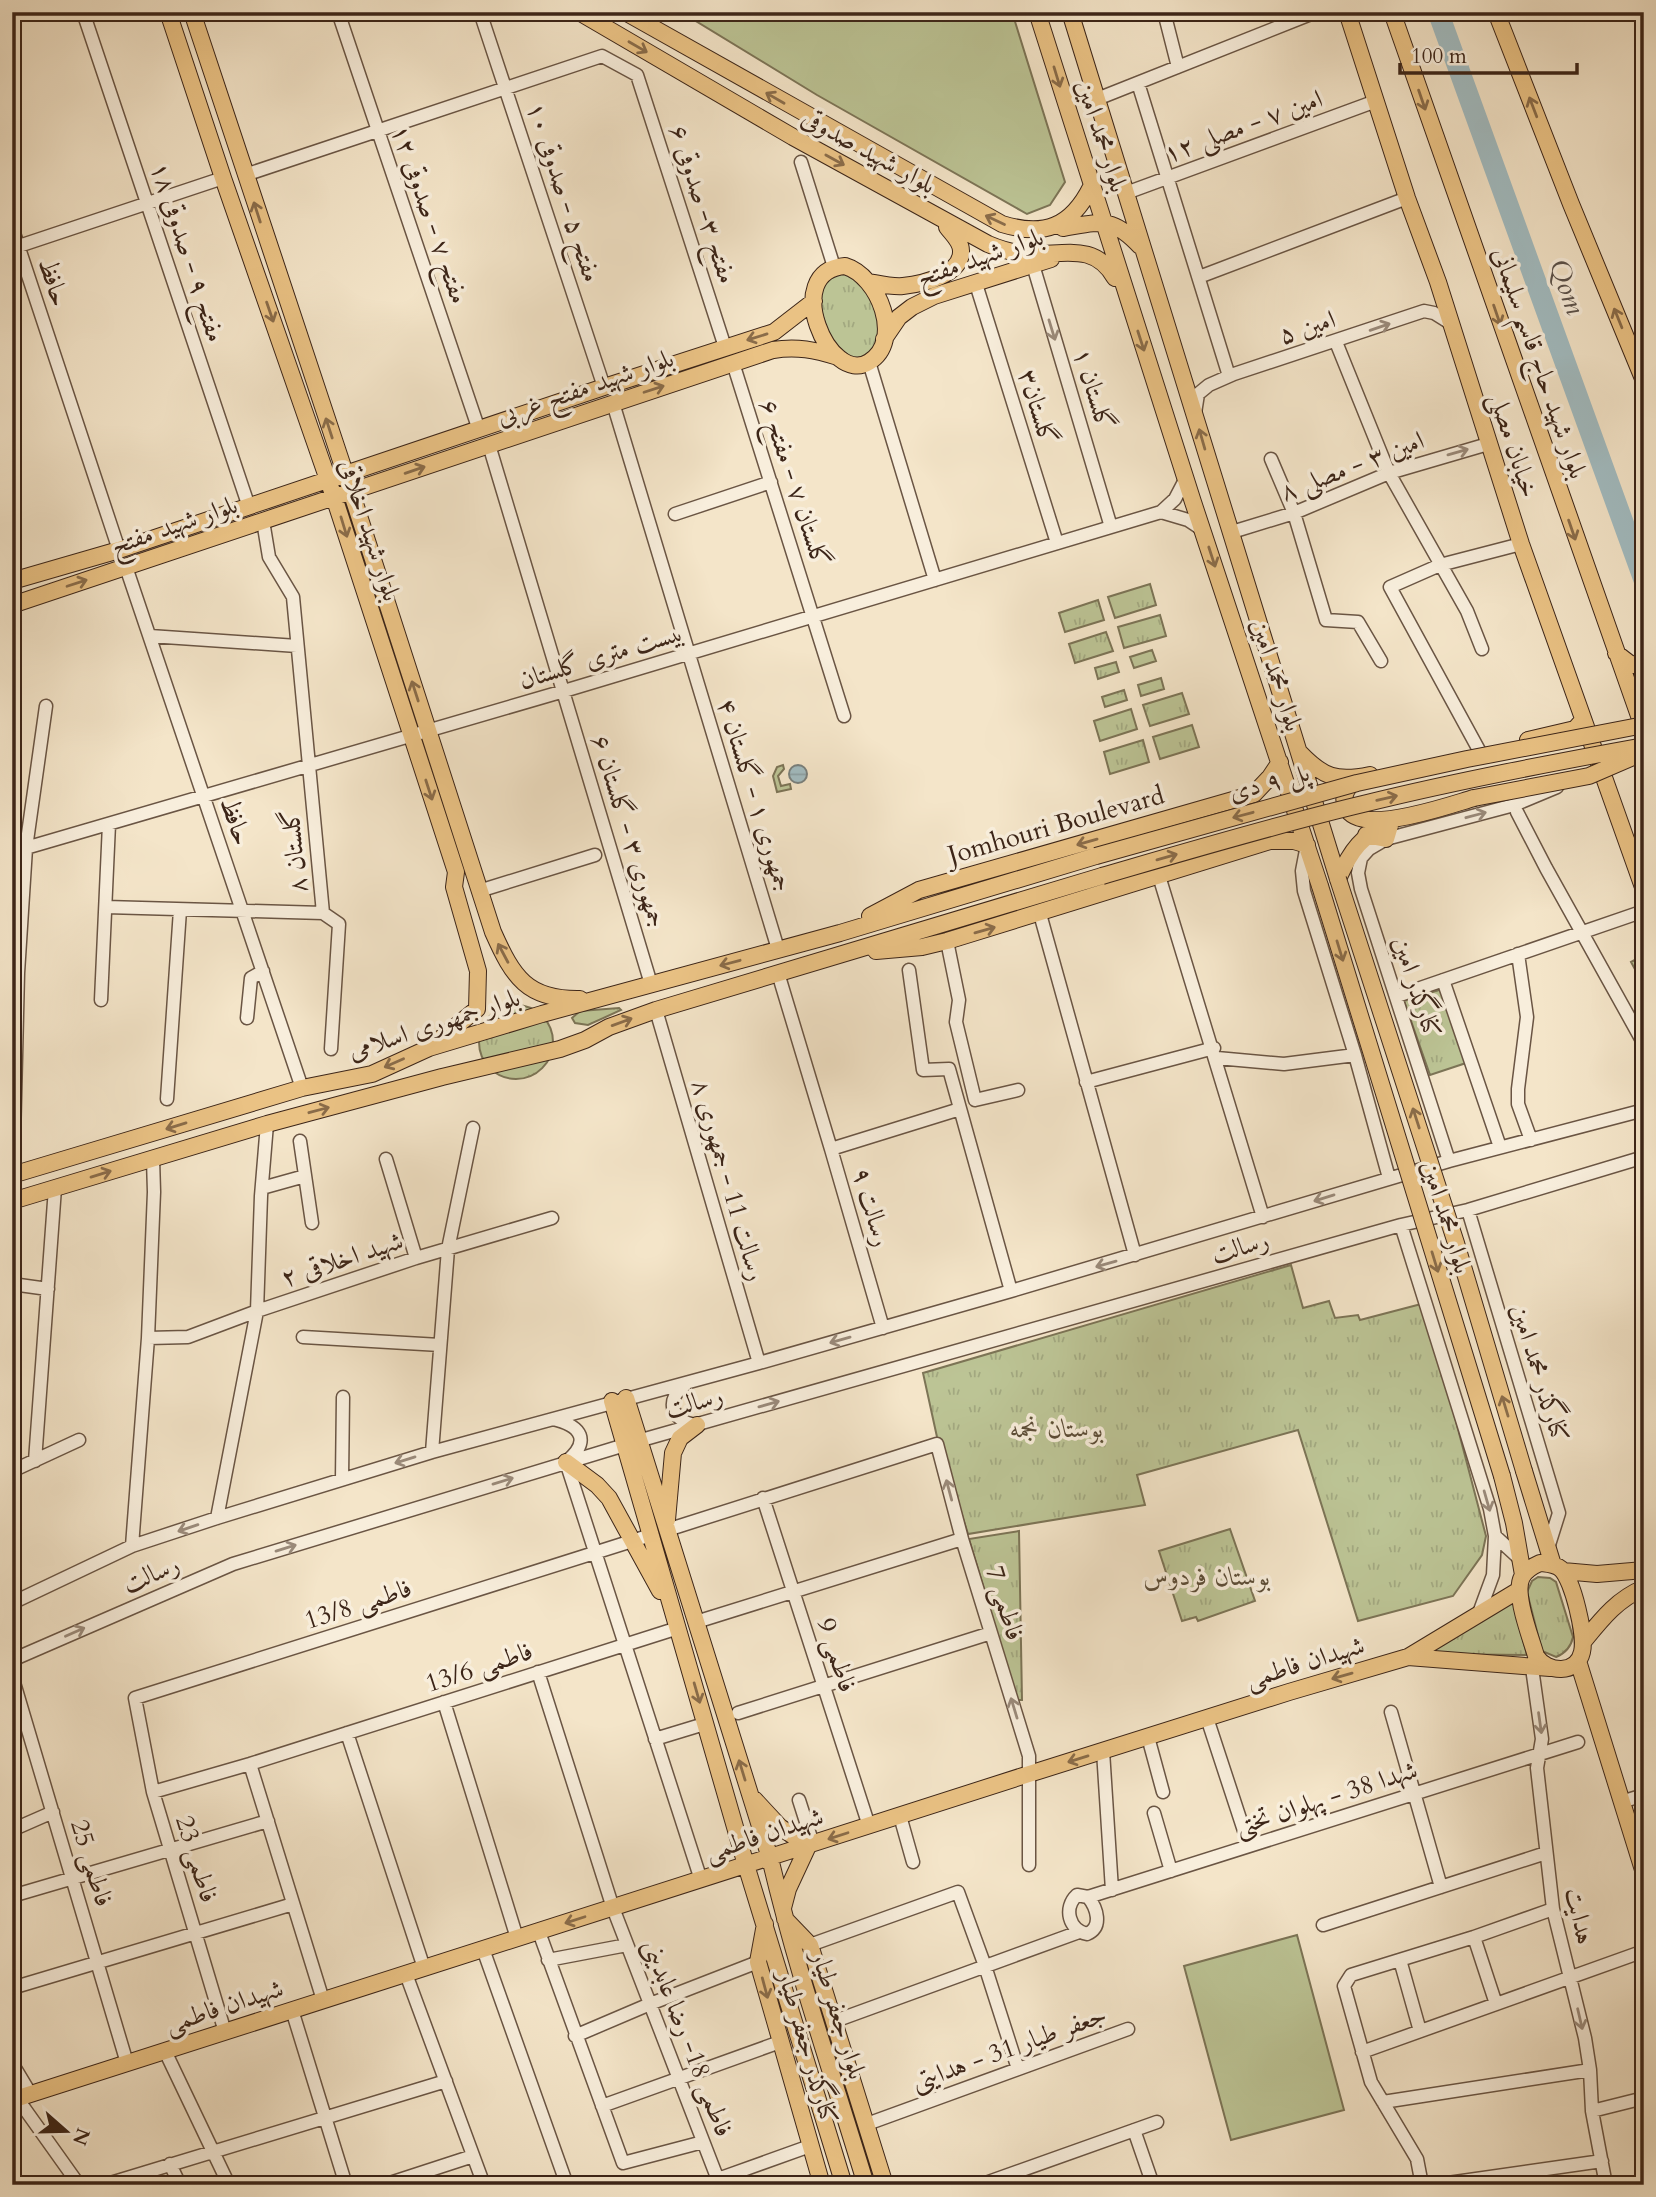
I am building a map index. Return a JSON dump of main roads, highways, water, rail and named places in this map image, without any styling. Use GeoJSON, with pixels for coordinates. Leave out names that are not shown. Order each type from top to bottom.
{"type":"FeatureCollection","features":[{"type":"Feature","properties":{"kind":"main road","name":"بلوار شهید اخلاقی"},"geometry":{"type":"LineString","coordinates":[[168,12],[223,178],[337,478],[351,491],[493,932],[504,957],[532,992],[563,999],[600,998]]}},
{"type":"Feature","properties":{"kind":"main road","name":"بلوار شهید اخلاقی"},"geometry":{"type":"LineString","coordinates":[[192,12],[245,175],[337,478],[334,497],[456,872],[454,887],[478,971],[477,1009],[429,1048]]}},
{"type":"Feature","properties":{"kind":"main road","name":"بلوار شهید صدوقی"},"geometry":{"type":"LineString","coordinates":[[579,12],[940,220],[988,244],[1024,254],[1072,253]]}},
{"type":"Feature","properties":{"kind":"main road","name":"بلوار شهید صدوقی"},"geometry":{"type":"LineString","coordinates":[[625,12],[1002,224],[1019,230],[1103,222]]}},
{"type":"Feature","properties":{"kind":"main road","name":"بلوار محمد امین"},"geometry":{"type":"LineString","coordinates":[[1037,12],[1091,187],[1307,845],[1502,1476],[1514,1523],[1534,1662]]}},
{"type":"Feature","properties":{"kind":"main road","name":"بلوار محمد امین"},"geometry":{"type":"LineString","coordinates":[[1070,12],[1232,532],[1297,751],[1456,1243],[1548,1548],[1567,1579],[1583,1630],[1583,1642]]}},
{"type":"Feature","properties":{"kind":"main road","name":"خیابان مصلی"},"geometry":{"type":"LineString","coordinates":[[1346,12],[1407,198],[1438,282],[1521,544],[1576,730],[1644,890]]}},
{"type":"Feature","properties":{"kind":"main road","name":"بلوار شهید حاج قاسم سلیمانی"},"geometry":{"type":"LineString","coordinates":[[1392,12],[1615,652],[1644,727]]}},
{"type":"Feature","properties":{"kind":"main road"},"geometry":{"type":"LineString","coordinates":[[1496,12],[1644,381]]}},
{"type":"Feature","properties":{"kind":"main road"},"geometry":{"type":"LineString","coordinates":[[1057,228],[1070,218],[1085,200],[1091,187]]}},
{"type":"Feature","properties":{"kind":"main road","name":"بلوار شهید مفتح"},"geometry":{"type":"LineString","coordinates":[[869,282],[901,286],[951,271],[959,263],[961,249],[958,240],[940,220]]}},
{"type":"Feature","properties":{"kind":"main road"},"geometry":{"type":"LineString","coordinates":[[1103,222],[1125,230],[1144,250]]}},
{"type":"Feature","properties":{"kind":"main road"},"geometry":{"type":"LineString","coordinates":[[1057,228],[1075,228],[1086,237],[1087,241],[1072,253]]}},
{"type":"Feature","properties":{"kind":"main road","name":"بلوار شهید مفتح"},"geometry":{"type":"LineString","coordinates":[[884,339],[899,317],[934,296],[1072,253]]}},
{"type":"Feature","properties":{"kind":"main road"},"geometry":{"type":"LineString","coordinates":[[1072,253],[1104,261],[1130,307]]}},
{"type":"Feature","properties":{"kind":"main road"},"geometry":{"type":"LineString","coordinates":[[834,267],[852,268],[869,282],[879,296],[884,313],[884,339],[876,358],[863,366],[854,365],[838,357],[822,335],[815,318],[814,301],[819,279],[834,267]]}},
{"type":"Feature","properties":{"kind":"main road","name":"بلوار شهید مفتح غربی"},"geometry":{"type":"LineString","coordinates":[[337,478],[781,329],[814,301]]}},
{"type":"Feature","properties":{"kind":"main road","name":"بلوار شهید مفتح غربی"},"geometry":{"type":"LineString","coordinates":[[351,491],[733,363],[791,347],[809,348],[838,357]]}},
{"type":"Feature","properties":{"kind":"main road"},"geometry":{"type":"LineString","coordinates":[[369,467],[374,483]]}},
{"type":"Feature","properties":{"kind":"main road"},"geometry":{"type":"LineString","coordinates":[[1186,478],[1192,483],[1200,484],[1208,480],[1212,473]]}},
{"type":"Feature","properties":{"kind":"main road","name":"بلوار شهید مفتح"},"geometry":{"type":"LineString","coordinates":[[12,581],[119,550],[337,478]]}},
{"type":"Feature","properties":{"kind":"main road"},"geometry":{"type":"LineString","coordinates":[[305,489],[312,497],[311,504]]}},
{"type":"Feature","properties":{"kind":"main road","name":"بلوار شهید مفتح"},"geometry":{"type":"LineString","coordinates":[[12,605],[351,491]]}},
{"type":"Feature","properties":{"kind":"main road"},"geometry":{"type":"LineString","coordinates":[[1203,530],[1202,522],[1212,511],[1220,511],[1226,515]]}},
{"type":"Feature","properties":{"kind":"main road"},"geometry":{"type":"LineString","coordinates":[[1615,652],[1629,663],[1644,668]]}},
{"type":"Feature","properties":{"kind":"main road","name":"پل ۹ دی"},"geometry":{"type":"LineString","coordinates":[[913,911],[1096,856],[1357,783],[1467,759],[1644,727]]}},
{"type":"Feature","properties":{"kind":"main road"},"geometry":{"type":"LineString","coordinates":[[1297,751],[1317,771],[1330,777],[1358,777],[1576,730]]}},
{"type":"Feature","properties":{"kind":"main road","name":"پل ۹ دی"},"geometry":{"type":"LineString","coordinates":[[846,953],[1239,836],[1362,804],[1644,746]]}},
{"type":"Feature","properties":{"kind":"main road"},"geometry":{"type":"LineString","coordinates":[[1358,777],[1346,790],[1344,797],[1352,816],[1362,820],[1392,819],[1474,798],[1589,776],[1644,752]]}},
{"type":"Feature","properties":{"kind":"main road"},"geometry":{"type":"LineString","coordinates":[[1270,841],[1277,829],[1277,816],[1271,804],[1254,794],[1280,762]]}},
{"type":"Feature","properties":{"kind":"main road","name":"Jomhouri Boulevard"},"geometry":{"type":"LineString","coordinates":[[840,933],[919,890],[1254,794]]}},
{"type":"Feature","properties":{"kind":"main road"},"geometry":{"type":"LineString","coordinates":[[1338,879],[1350,854],[1366,835],[1392,819]]}},
{"type":"Feature","properties":{"kind":"main road"},"geometry":{"type":"LineString","coordinates":[[1366,835],[1386,839],[1392,819]]}},
{"type":"Feature","properties":{"kind":"main road"},"geometry":{"type":"LineString","coordinates":[[12,1201],[267,1124],[442,1077],[560,1049],[656,1010],[846,953],[922,947],[947,941],[1270,841],[1294,841],[1307,845]]}},
{"type":"Feature","properties":{"kind":"main road","name":"بلوار جمهوری اسلامی"},"geometry":{"type":"LineString","coordinates":[[12,1175],[302,1088],[372,1074],[429,1048],[913,911]]}},
{"type":"Feature","properties":{"kind":"main road"},"geometry":{"type":"LineString","coordinates":[[619,1400],[659,1533],[676,1623]]}},
{"type":"Feature","properties":{"kind":"main road"},"geometry":{"type":"LineString","coordinates":[[659,1533],[673,1453],[680,1438],[696,1425]]}},
{"type":"Feature","properties":{"kind":"main road"},"geometry":{"type":"LineString","coordinates":[[566,1462],[597,1485],[609,1498],[676,1623]]}},
{"type":"Feature","properties":{"kind":"main road","name":"بلوار جعفر طیار"},"geometry":{"type":"LineString","coordinates":[[659,1533],[696,1622],[770,1858],[783,1914],[866,2185]]}},
{"type":"Feature","properties":{"kind":"main road","name":"شهیدان فاطمی"},"geometry":{"type":"LineString","coordinates":[[20,2097],[1029,1774],[1408,1657],[1479,1614],[1531,1567],[1540,1563],[1558,1568]]}},
{"type":"Feature","properties":{"kind":"main road"},"geometry":{"type":"LineString","coordinates":[[1558,1568],[1597,1574],[1644,1570]]}},
{"type":"Feature","properties":{"kind":"main road"},"geometry":{"type":"LineString","coordinates":[[1408,1657],[1534,1662],[1550,1668],[1565,1669],[1578,1661],[1583,1642],[1610,1610],[1626,1597],[1644,1588]]}},
{"type":"Feature","properties":{"kind":"main road","name":"بلوار جعفر طیار"},"geometry":{"type":"LineString","coordinates":[[676,1623],[746,1865],[844,2185]]}},
{"type":"Feature","properties":{"kind":"main road"},"geometry":{"type":"LineString","coordinates":[[1578,1661],[1644,1874]]}},
{"type":"Feature","properties":{"kind":"main road"},"geometry":{"type":"LineString","coordinates":[[750,1794],[780,1826],[810,1845],[788,1889],[783,1914]]}},
{"type":"Feature","properties":{"kind":"main road"},"geometry":{"type":"LineString","coordinates":[[734,1821],[733,1855],[727,1871],[757,1896]]}},
{"type":"Feature","properties":{"kind":"main road","name":"کنارگذر جعفر طیار"},"geometry":{"type":"LineString","coordinates":[[783,1914],[810,1945],[886,2185]]}},
{"type":"Feature","properties":{"kind":"main road","name":"کنارگذر جعفر طیار"},"geometry":{"type":"LineString","coordinates":[[765,1922],[758,1962],[822,2185]]}},
{"type":"Feature","properties":{"kind":"water"},"geometry":{"type":"Polygon","coordinates":[[[794,765],[802,765],[807,774],[805,781],[794,783],[789,778],[789,770],[794,765]]]}},
{"type":"Feature","properties":{"kind":"waterway","name":"Qom"},"geometry":{"type":"LineString","coordinates":[[1438,12],[1644,580]]}},
{"type":"Feature","properties":{"kind":"park label","name":"بوستان نجمه"},"geometry":{"type":"Point","coordinates":[1057,1428]}},
{"type":"Feature","properties":{"kind":"park label","name":"بوستان فردوس"},"geometry":{"type":"Point","coordinates":[1207,1576]}}]}
